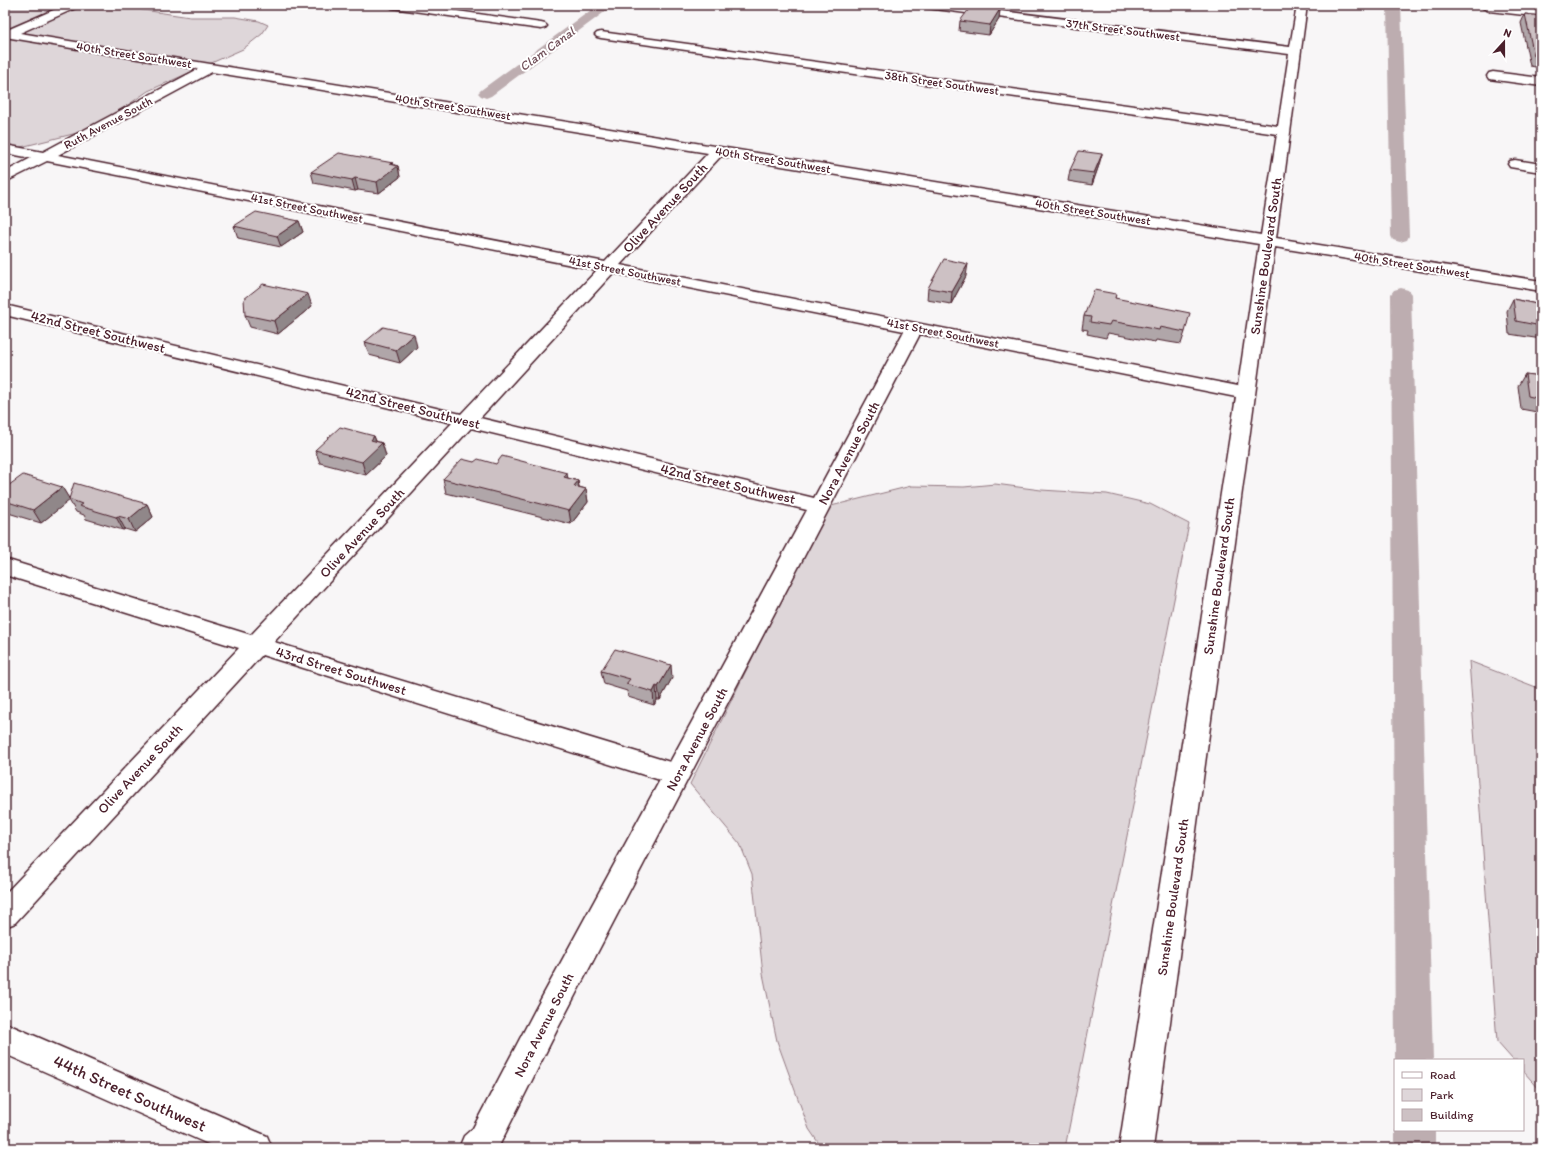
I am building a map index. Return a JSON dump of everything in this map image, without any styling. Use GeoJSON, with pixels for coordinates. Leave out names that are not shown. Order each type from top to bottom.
{"type":"FeatureCollection","features":[{"type":"Feature","properties":{"kind":"street"},"geometry":{"type":"LineString","coordinates":[[6,34],[74,5]]}},
{"type":"Feature","properties":{"kind":"street"},"geometry":{"type":"LineString","coordinates":[[392,5],[541,26]]}},
{"type":"Feature","properties":{"kind":"street","name":"37th Street Southwest"},"geometry":{"type":"LineString","coordinates":[[926,5],[1296,51]]}},
{"type":"Feature","properties":{"kind":"street","name":"Sunshine Boulevard South"},"geometry":{"type":"LineString","coordinates":[[1136,1148],[1302,5]]}},
{"type":"Feature","properties":{"kind":"street"},"geometry":{"type":"LineString","coordinates":[[1489,8],[1541,14]]}},
{"type":"Feature","properties":{"kind":"street","name":"40th Street Southwest"},"geometry":{"type":"LineString","coordinates":[[6,34],[1541,286]]}},
{"type":"Feature","properties":{"kind":"street","name":"38th Street Southwest"},"geometry":{"type":"LineString","coordinates":[[601,34],[1284,131]]}},
{"type":"Feature","properties":{"kind":"street","name":"Ruth Avenue South"},"geometry":{"type":"LineString","coordinates":[[5,178],[212,67]]}},
{"type":"Feature","properties":{"kind":"street"},"geometry":{"type":"LineString","coordinates":[[1493,76],[1541,82]]}},
{"type":"Feature","properties":{"kind":"street","name":"41st Street Southwest"},"geometry":{"type":"LineString","coordinates":[[5,149],[1246,392]]}},
{"type":"Feature","properties":{"kind":"street","name":"Olive Avenue South"},"geometry":{"type":"LineString","coordinates":[[5,914],[718,151]]}},
{"type":"Feature","properties":{"kind":"street"},"geometry":{"type":"LineString","coordinates":[[1515,164],[1541,168]]}},
{"type":"Feature","properties":{"kind":"street","name":"42nd Street Southwest"},"geometry":{"type":"LineString","coordinates":[[5,310],[820,506]]}},
{"type":"Feature","properties":{"kind":"street","name":"Nora Avenue South"},"geometry":{"type":"LineString","coordinates":[[476,1148],[485,1140],[546,1020],[915,327]]}},
{"type":"Feature","properties":{"kind":"street","name":"43rd Street Southwest"},"geometry":{"type":"LineString","coordinates":[[5,566],[677,775]]}},
{"type":"Feature","properties":{"kind":"street","name":"44th Street Southwest"},"geometry":{"type":"LineString","coordinates":[[5,1038],[255,1148]]}},
{"type":"Feature","properties":{"kind":"green space"},"geometry":{"type":"Polygon","coordinates":[[[5,5],[110,5],[190,17],[235,17],[259,21],[268,25],[262,34],[243,49],[148,91],[115,114],[77,133],[5,151],[5,5]]]}},
{"type":"Feature","properties":{"kind":"green space"},"geometry":{"type":"Polygon","coordinates":[[[995,484],[1041,490],[1107,494],[1150,504],[1189,524],[1065,1148],[822,1148],[809,1129],[777,1041],[763,974],[752,874],[740,844],[690,784],[827,507],[911,486],[964,487],[995,484]]]}},
{"type":"Feature","properties":{"kind":"green space"},"geometry":{"type":"Polygon","coordinates":[[[1469,661],[1541,689],[1541,1091],[1524,1072],[1524,1059],[1512,1059],[1497,1042],[1469,661]]]}},
{"type":"Feature","properties":{"kind":"building"},"geometry":{"type":"Polygon","coordinates":[[[972,5],[1000,9],[990,25],[960,21],[972,5]]]}},
{"type":"Feature","properties":{"kind":"building"},"geometry":{"type":"Polygon","coordinates":[[[1525,14],[1541,16],[1541,57],[1534,56],[1525,14]]]}},
{"type":"Feature","properties":{"kind":"building"},"geometry":{"type":"Polygon","coordinates":[[[1079,151],[1102,154],[1094,173],[1070,170],[1079,151]]]}},
{"type":"Feature","properties":{"kind":"building"},"geometry":{"type":"Polygon","coordinates":[[[339,153],[393,163],[390,164],[398,166],[377,182],[355,178],[352,180],[311,172],[339,153]]]}},
{"type":"Feature","properties":{"kind":"building"},"geometry":{"type":"Polygon","coordinates":[[[256,212],[299,221],[277,236],[234,226],[256,212]]]}},
{"type":"Feature","properties":{"kind":"building"},"geometry":{"type":"Polygon","coordinates":[[[944,259],[968,264],[952,292],[928,288],[944,259]]]}},
{"type":"Feature","properties":{"kind":"building"},"geometry":{"type":"Polygon","coordinates":[[[263,284],[308,294],[274,321],[245,315],[244,299],[263,284]]]}},
{"type":"Feature","properties":{"kind":"building"},"geometry":{"type":"Polygon","coordinates":[[[1094,290],[1116,294],[1115,298],[1190,313],[1185,332],[1160,327],[1159,330],[1111,321],[1109,325],[1090,322],[1091,317],[1084,316],[1094,290]]]}},
{"type":"Feature","properties":{"kind":"building"},"geometry":{"type":"Polygon","coordinates":[[[1513,299],[1541,305],[1541,326],[1516,321],[1513,299]]]}},
{"type":"Feature","properties":{"kind":"building"},"geometry":{"type":"Polygon","coordinates":[[[383,327],[414,334],[396,350],[365,342],[383,327]]]}},
{"type":"Feature","properties":{"kind":"building"},"geometry":{"type":"Polygon","coordinates":[[[1525,374],[1541,376],[1541,399],[1528,396],[1525,374]]]}},
{"type":"Feature","properties":{"kind":"building"},"geometry":{"type":"Polygon","coordinates":[[[340,427],[374,436],[371,440],[382,443],[362,462],[315,450],[340,427]]]}},
{"type":"Feature","properties":{"kind":"building"},"geometry":{"type":"Polygon","coordinates":[[[502,456],[567,473],[564,477],[578,481],[574,486],[586,489],[569,511],[443,479],[462,459],[474,462],[478,459],[496,464],[502,456]]]}},
{"type":"Feature","properties":{"kind":"building"},"geometry":{"type":"Polygon","coordinates":[[[23,475],[62,487],[33,510],[5,501],[5,488],[23,475]]]}},
{"type":"Feature","properties":{"kind":"building"},"geometry":{"type":"Polygon","coordinates":[[[74,483],[147,504],[129,519],[118,516],[116,517],[79,506],[82,504],[69,499],[74,483]]]}},
{"type":"Feature","properties":{"kind":"building"},"geometry":{"type":"Polygon","coordinates":[[[615,649],[671,665],[658,687],[656,686],[653,692],[626,684],[630,679],[601,671],[615,649]]]}},
{"type":"Feature","properties":{"kind":"waterway","name":"Clam Canal"},"geometry":{"type":"LineString","coordinates":[[486,93],[607,5]]}},
{"type":"Feature","properties":{"kind":"waterway"},"geometry":{"type":"LineString","coordinates":[[1394,5],[1400,236]]}},
{"type":"Feature","properties":{"kind":"waterway"},"geometry":{"type":"LineString","coordinates":[[1401,294],[1414,1059]]}},
{"type":"Feature","properties":{"kind":"waterway"},"geometry":{"type":"LineString","coordinates":[[1415,1131],[1415,1148]]}}]}
